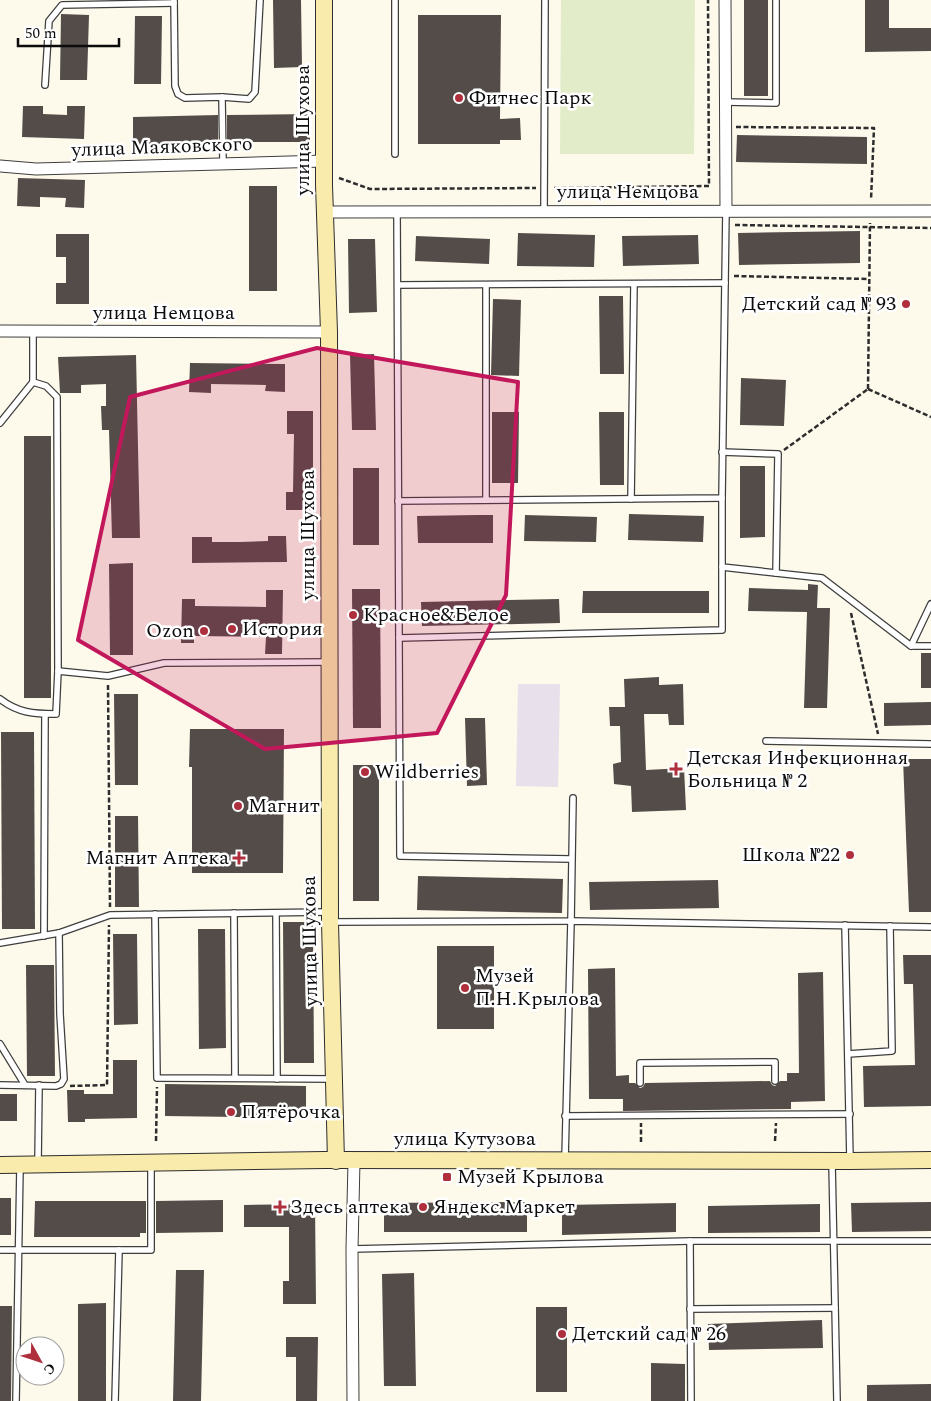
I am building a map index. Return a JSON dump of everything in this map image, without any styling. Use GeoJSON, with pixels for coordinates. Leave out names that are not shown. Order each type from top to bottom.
{"type":"FeatureCollection","features":[{"type":"Feature","properties":{"kind":"street","name":"улица Шухова"},"geometry":{"type":"LineString","coordinates":[[324,0],[324,178],[328,332],[330,917],[336,1160]]}},
{"type":"Feature","properties":{"kind":"street"},"geometry":{"type":"LineString","coordinates":[[725,0],[726,210]]}},
{"type":"Feature","properties":{"kind":"street","name":"улица Маяковского"},"geometry":{"type":"LineString","coordinates":[[0,164],[36,169],[324,161]]}},
{"type":"Feature","properties":{"kind":"street","name":"улица Немцова"},"geometry":{"type":"LineString","coordinates":[[325,212],[931,211]]}},
{"type":"Feature","properties":{"kind":"street","name":"улица Немцова"},"geometry":{"type":"LineString","coordinates":[[0,331],[328,332]]}},
{"type":"Feature","properties":{"kind":"street","name":"улица Кутузова"},"geometry":{"type":"LineString","coordinates":[[0,1166],[336,1160],[931,1160]]}},
{"type":"Feature","properties":{"kind":"street"},"geometry":{"type":"LineString","coordinates":[[353,1401],[352,1249],[354,1160]]}},
{"type":"Feature","properties":{"kind":"lane"},"geometry":{"type":"LineString","coordinates":[[45,85],[49,21],[62,5],[174,1],[175,86],[178,94],[185,98],[222,97],[249,99],[256,92],[260,0]]}},
{"type":"Feature","properties":{"kind":"lane"},"geometry":{"type":"LineString","coordinates":[[395,0],[395,154]]}},
{"type":"Feature","properties":{"kind":"lane"},"geometry":{"type":"LineString","coordinates":[[544,211],[545,0]]}},
{"type":"Feature","properties":{"kind":"lane"},"geometry":{"type":"LineString","coordinates":[[725,102],[776,103],[776,0]]}},
{"type":"Feature","properties":{"kind":"lane"},"geometry":{"type":"LineString","coordinates":[[222,97],[223,163]]}},
{"type":"Feature","properties":{"kind":"lane"},"geometry":{"type":"LineString","coordinates":[[399,638],[722,630],[722,452],[726,210]]}},
{"type":"Feature","properties":{"kind":"lane"},"geometry":{"type":"LineString","coordinates":[[397,212],[400,856],[571,859]]}},
{"type":"Feature","properties":{"kind":"lane"},"geometry":{"type":"LineString","coordinates":[[631,498],[634,284]]}},
{"type":"Feature","properties":{"kind":"lane"},"geometry":{"type":"LineString","coordinates":[[398,285],[725,284]]}},
{"type":"Feature","properties":{"kind":"lane"},"geometry":{"type":"LineString","coordinates":[[486,285],[486,500]]}},
{"type":"Feature","properties":{"kind":"lane"},"geometry":{"type":"LineString","coordinates":[[0,423],[33,382],[33,331]]}},
{"type":"Feature","properties":{"kind":"lane"},"geometry":{"type":"LineString","coordinates":[[0,699],[12,708],[36,714],[56,714],[58,671],[57,397],[46,386],[33,382]]}},
{"type":"Feature","properties":{"kind":"lane"},"geometry":{"type":"LineString","coordinates":[[722,452],[778,454],[776,573]]}},
{"type":"Feature","properties":{"kind":"lane"},"geometry":{"type":"LineString","coordinates":[[398,501],[722,498]]}},
{"type":"Feature","properties":{"kind":"lane"},"geometry":{"type":"LineString","coordinates":[[722,567],[822,578],[911,646],[931,646]]}},
{"type":"Feature","properties":{"kind":"lane"},"geometry":{"type":"LineString","coordinates":[[911,646],[931,604]]}},
{"type":"Feature","properties":{"kind":"lane"},"geometry":{"type":"LineString","coordinates":[[58,671],[108,676],[164,663],[329,662]]}},
{"type":"Feature","properties":{"kind":"lane"},"geometry":{"type":"LineString","coordinates":[[44,936],[45,714]]}},
{"type":"Feature","properties":{"kind":"lane"},"geometry":{"type":"LineString","coordinates":[[766,741],[931,744]]}},
{"type":"Feature","properties":{"kind":"lane"},"geometry":{"type":"LineString","coordinates":[[565,1160],[573,798]]}},
{"type":"Feature","properties":{"kind":"lane"},"geometry":{"type":"LineString","coordinates":[[276,912],[277,1079]]}},
{"type":"Feature","properties":{"kind":"lane"},"geometry":{"type":"LineString","coordinates":[[0,943],[59,933],[110,915],[155,914],[276,912],[330,917],[931,927]]}},
{"type":"Feature","properties":{"kind":"lane"},"geometry":{"type":"LineString","coordinates":[[234,913],[235,1078]]}},
{"type":"Feature","properties":{"kind":"lane"},"geometry":{"type":"LineString","coordinates":[[155,914],[157,1078],[334,1079]]}},
{"type":"Feature","properties":{"kind":"lane"},"geometry":{"type":"LineString","coordinates":[[844,925],[850,1161]]}},
{"type":"Feature","properties":{"kind":"lane"},"geometry":{"type":"LineString","coordinates":[[848,1054],[892,1051],[890,926]]}},
{"type":"Feature","properties":{"kind":"lane"},"geometry":{"type":"LineString","coordinates":[[0,1085],[56,1086],[61,1084],[64,1079],[60,1014],[59,933]]}},
{"type":"Feature","properties":{"kind":"lane"},"geometry":{"type":"LineString","coordinates":[[0,1044],[25,1085]]}},
{"type":"Feature","properties":{"kind":"lane"},"geometry":{"type":"LineString","coordinates":[[640,1083],[640,1063],[775,1062],[775,1081]]}},
{"type":"Feature","properties":{"kind":"lane"},"geometry":{"type":"LineString","coordinates":[[38,1165],[39,1085]]}},
{"type":"Feature","properties":{"kind":"lane"},"geometry":{"type":"LineString","coordinates":[[565,1116],[641,1113],[776,1112],[850,1114]]}},
{"type":"Feature","properties":{"kind":"lane"},"geometry":{"type":"LineString","coordinates":[[832,1161],[837,1401]]}},
{"type":"Feature","properties":{"kind":"lane"},"geometry":{"type":"LineString","coordinates":[[0,1250],[151,1250],[151,1163]]}},
{"type":"Feature","properties":{"kind":"lane"},"geometry":{"type":"LineString","coordinates":[[16,1401],[20,1165]]}},
{"type":"Feature","properties":{"kind":"lane"},"geometry":{"type":"LineString","coordinates":[[690,1241],[691,1401]]}},
{"type":"Feature","properties":{"kind":"lane"},"geometry":{"type":"LineString","coordinates":[[352,1249],[690,1241],[931,1241]]}},
{"type":"Feature","properties":{"kind":"lane"},"geometry":{"type":"LineString","coordinates":[[115,1401],[119,1250]]}},
{"type":"Feature","properties":{"kind":"lane"},"geometry":{"type":"LineString","coordinates":[[690,1309],[835,1308]]}},
{"type":"Feature","properties":{"kind":"path"},"geometry":{"type":"LineString","coordinates":[[324,178],[342,178],[370,190],[709,186],[708,0]]}},
{"type":"Feature","properties":{"kind":"path"},"geometry":{"type":"LineString","coordinates":[[732,127],[874,128],[870,211],[868,389]]}},
{"type":"Feature","properties":{"kind":"path"},"geometry":{"type":"LineString","coordinates":[[726,225],[931,228]]}},
{"type":"Feature","properties":{"kind":"path"},"geometry":{"type":"LineString","coordinates":[[725,276],[870,279]]}},
{"type":"Feature","properties":{"kind":"path"},"geometry":{"type":"LineString","coordinates":[[868,389],[931,417]]}},
{"type":"Feature","properties":{"kind":"path"},"geometry":{"type":"LineString","coordinates":[[778,454],[868,389]]}},
{"type":"Feature","properties":{"kind":"path"},"geometry":{"type":"LineString","coordinates":[[847,598],[880,743]]}},
{"type":"Feature","properties":{"kind":"path"},"geometry":{"type":"LineString","coordinates":[[56,1086],[107,1085],[110,915],[108,676]]}},
{"type":"Feature","properties":{"kind":"path"},"geometry":{"type":"LineString","coordinates":[[156,1141],[157,1078]]}},
{"type":"Feature","properties":{"kind":"path"},"geometry":{"type":"LineString","coordinates":[[775,1141],[776,1112]]}},
{"type":"Feature","properties":{"kind":"path"},"geometry":{"type":"LineString","coordinates":[[640,1142],[641,1113]]}},
{"type":"Feature","properties":{"kind":"highlighted area"},"geometry":{"type":"Polygon","coordinates":[[[317,348],[518,382],[506,595],[437,733],[265,749],[78,640],[130,397],[317,348]]]}},
{"type":"Feature","properties":{"kind":"shaded area"},"geometry":{"type":"Polygon","coordinates":[[[518,684],[560,684],[558,787],[516,786],[518,684]]]}},
{"type":"Feature","properties":{"kind":"green space"},"geometry":{"type":"Polygon","coordinates":[[[561,0],[695,0],[694,154],[560,154],[561,0]]]}},
{"type":"Feature","properties":{"kind":"building"},"geometry":{"type":"Polygon","coordinates":[[[273,0],[301,0],[302,67],[274,68],[273,0]]]}},
{"type":"Feature","properties":{"kind":"building"},"geometry":{"type":"Polygon","coordinates":[[[744,0],[768,0],[768,96],[744,96],[744,0]]]}},
{"type":"Feature","properties":{"kind":"building"},"geometry":{"type":"Polygon","coordinates":[[[865,0],[889,0],[889,28],[931,28],[931,51],[865,52],[865,0]]]}},
{"type":"Feature","properties":{"kind":"building"},"geometry":{"type":"Polygon","coordinates":[[[61,14],[89,15],[87,80],[60,80],[61,14]]]}},
{"type":"Feature","properties":{"kind":"building","name":"Фитнес Парк"},"geometry":{"type":"Polygon","coordinates":[[[418,15],[501,15],[500,119],[520,118],[521,140],[500,140],[500,144],[418,144],[418,15]]]}},
{"type":"Feature","properties":{"kind":"building"},"geometry":{"type":"Polygon","coordinates":[[[135,16],[162,16],[161,84],[134,84],[135,16]]]}},
{"type":"Feature","properties":{"kind":"building"},"geometry":{"type":"Polygon","coordinates":[[[23,106],[43,106],[43,114],[67,115],[67,106],[85,106],[84,139],[22,137],[23,106]]]}},
{"type":"Feature","properties":{"kind":"building"},"geometry":{"type":"Polygon","coordinates":[[[310,114],[310,142],[227,142],[227,115],[310,114]]]}},
{"type":"Feature","properties":{"kind":"building"},"geometry":{"type":"Polygon","coordinates":[[[218,115],[218,143],[133,145],[133,117],[218,115]]]}},
{"type":"Feature","properties":{"kind":"building"},"geometry":{"type":"Polygon","coordinates":[[[737,135],[867,137],[867,164],[736,162],[737,135]]]}},
{"type":"Feature","properties":{"kind":"building"},"geometry":{"type":"Polygon","coordinates":[[[18,178],[85,180],[84,208],[65,207],[66,198],[40,197],[40,207],[17,206],[18,178]]]}},
{"type":"Feature","properties":{"kind":"building"},"geometry":{"type":"Polygon","coordinates":[[[249,186],[277,186],[277,291],[249,291],[249,186]]]}},
{"type":"Feature","properties":{"kind":"building"},"geometry":{"type":"Polygon","coordinates":[[[860,231],[860,263],[739,265],[738,233],[860,231]]]}},
{"type":"Feature","properties":{"kind":"building"},"geometry":{"type":"Polygon","coordinates":[[[518,233],[595,235],[594,267],[517,266],[518,233]]]}},
{"type":"Feature","properties":{"kind":"building"},"geometry":{"type":"Polygon","coordinates":[[[56,234],[89,234],[89,304],[56,304],[56,283],[66,283],[66,257],[56,257],[56,234]]]}},
{"type":"Feature","properties":{"kind":"building"},"geometry":{"type":"Polygon","coordinates":[[[698,235],[699,264],[623,266],[622,236],[698,235]]]}},
{"type":"Feature","properties":{"kind":"building"},"geometry":{"type":"Polygon","coordinates":[[[416,236],[490,239],[489,264],[415,261],[416,236]]]}},
{"type":"Feature","properties":{"kind":"building"},"geometry":{"type":"Polygon","coordinates":[[[348,239],[375,239],[377,312],[349,313],[348,239]]]}},
{"type":"Feature","properties":{"kind":"building"},"geometry":{"type":"Polygon","coordinates":[[[599,296],[623,296],[624,374],[600,374],[599,296]]]}},
{"type":"Feature","properties":{"kind":"building"},"geometry":{"type":"Polygon","coordinates":[[[493,299],[521,300],[519,376],[491,375],[493,299]]]}},
{"type":"Feature","properties":{"kind":"building"},"geometry":{"type":"Polygon","coordinates":[[[374,354],[376,430],[352,430],[350,355],[374,354]]]}},
{"type":"Feature","properties":{"kind":"building"},"geometry":{"type":"Polygon","coordinates":[[[136,355],[140,538],[112,538],[109,430],[102,430],[101,406],[106,406],[106,384],[81,385],[81,393],[60,393],[58,357],[136,355]]]}},
{"type":"Feature","properties":{"kind":"building"},"geometry":{"type":"Polygon","coordinates":[[[190,363],[285,364],[285,392],[265,391],[266,385],[211,384],[211,393],[189,392],[190,363]]]}},
{"type":"Feature","properties":{"kind":"building"},"geometry":{"type":"Polygon","coordinates":[[[741,378],[786,380],[784,426],[740,425],[741,378]]]}},
{"type":"Feature","properties":{"kind":"building"},"geometry":{"type":"Polygon","coordinates":[[[287,411],[313,411],[313,510],[286,510],[286,492],[293,492],[294,434],[287,434],[287,411]]]}},
{"type":"Feature","properties":{"kind":"building"},"geometry":{"type":"Polygon","coordinates":[[[492,412],[519,412],[518,483],[492,483],[492,412]]]}},
{"type":"Feature","properties":{"kind":"building"},"geometry":{"type":"Polygon","coordinates":[[[599,412],[624,412],[624,485],[600,485],[599,412]]]}},
{"type":"Feature","properties":{"kind":"building"},"geometry":{"type":"Polygon","coordinates":[[[24,436],[51,436],[51,698],[24,698],[24,436]]]}},
{"type":"Feature","properties":{"kind":"building"},"geometry":{"type":"Polygon","coordinates":[[[740,466],[765,466],[765,537],[740,538],[740,466]]]}},
{"type":"Feature","properties":{"kind":"building"},"geometry":{"type":"Polygon","coordinates":[[[353,468],[379,468],[379,545],[353,545],[353,468]]]}},
{"type":"Feature","properties":{"kind":"building"},"geometry":{"type":"Polygon","coordinates":[[[629,514],[704,516],[703,542],[628,540],[629,514]]]}},
{"type":"Feature","properties":{"kind":"building"},"geometry":{"type":"Polygon","coordinates":[[[493,515],[493,543],[418,543],[417,516],[493,515]]]}},
{"type":"Feature","properties":{"kind":"building"},"geometry":{"type":"Polygon","coordinates":[[[525,515],[597,517],[596,542],[524,541],[525,515]]]}},
{"type":"Feature","properties":{"kind":"building"},"geometry":{"type":"Polygon","coordinates":[[[268,536],[286,536],[287,562],[192,563],[192,537],[212,537],[212,542],[240,542],[268,541],[268,536]]]}},
{"type":"Feature","properties":{"kind":"building"},"geometry":{"type":"Polygon","coordinates":[[[133,563],[133,655],[110,655],[109,564],[133,563]]]}},
{"type":"Feature","properties":{"kind":"building"},"geometry":{"type":"Polygon","coordinates":[[[808,584],[818,585],[817,608],[830,608],[827,708],[804,708],[807,612],[748,611],[749,588],[808,590],[808,584]]]}},
{"type":"Feature","properties":{"kind":"building"},"geometry":{"type":"Polygon","coordinates":[[[352,589],[380,589],[381,728],[353,728],[352,589]]]}},
{"type":"Feature","properties":{"kind":"building","name":"История"},"geometry":{"type":"Polygon","coordinates":[[[266,590],[283,590],[282,654],[265,654],[266,637],[194,636],[194,643],[181,643],[182,599],[195,599],[195,606],[266,607],[266,590]]]}},
{"type":"Feature","properties":{"kind":"building"},"geometry":{"type":"Polygon","coordinates":[[[583,591],[709,591],[709,613],[582,613],[583,591]]]}},
{"type":"Feature","properties":{"kind":"building"},"geometry":{"type":"Polygon","coordinates":[[[559,599],[560,623],[422,626],[421,602],[559,599]]]}},
{"type":"Feature","properties":{"kind":"building"},"geometry":{"type":"Polygon","coordinates":[[[921,653],[931,653],[931,688],[921,688],[921,653]]]}},
{"type":"Feature","properties":{"kind":"building"},"geometry":{"type":"Polygon","coordinates":[[[659,677],[659,685],[683,684],[684,725],[669,725],[668,714],[644,714],[646,770],[684,768],[686,810],[632,812],[631,786],[614,784],[613,764],[621,762],[620,726],[610,726],[609,707],[625,707],[624,679],[659,677]]]}},
{"type":"Feature","properties":{"kind":"building"},"geometry":{"type":"Polygon","coordinates":[[[114,694],[138,694],[138,785],[115,785],[114,694]]]}},
{"type":"Feature","properties":{"kind":"building"},"geometry":{"type":"Polygon","coordinates":[[[931,702],[931,725],[884,726],[884,703],[931,702]]]}},
{"type":"Feature","properties":{"kind":"building"},"geometry":{"type":"Polygon","coordinates":[[[465,718],[485,718],[487,785],[467,786],[465,718]]]}},
{"type":"Feature","properties":{"kind":"building","name":"Магнит"},"geometry":{"type":"Polygon","coordinates":[[[190,729],[284,729],[283,873],[192,873],[192,767],[189,767],[190,729]]]}},
{"type":"Feature","properties":{"kind":"building"},"geometry":{"type":"Polygon","coordinates":[[[1,732],[34,732],[35,929],[2,929],[1,732]]]}},
{"type":"Feature","properties":{"kind":"building"},"geometry":{"type":"Polygon","coordinates":[[[903,759],[931,759],[931,912],[909,912],[903,759]]]}},
{"type":"Feature","properties":{"kind":"building"},"geometry":{"type":"Polygon","coordinates":[[[353,765],[379,765],[379,901],[353,901],[353,765]]]}},
{"type":"Feature","properties":{"kind":"building"},"geometry":{"type":"Polygon","coordinates":[[[115,816],[138,816],[139,907],[115,907],[115,816]]]}},
{"type":"Feature","properties":{"kind":"building"},"geometry":{"type":"Polygon","coordinates":[[[418,876],[563,879],[562,913],[417,910],[418,876]]]}},
{"type":"Feature","properties":{"kind":"building"},"geometry":{"type":"Polygon","coordinates":[[[718,880],[719,908],[590,910],[589,882],[718,880]]]}},
{"type":"Feature","properties":{"kind":"building"},"geometry":{"type":"Polygon","coordinates":[[[283,922],[313,922],[314,1063],[284,1063],[283,922]]]}},
{"type":"Feature","properties":{"kind":"building"},"geometry":{"type":"Polygon","coordinates":[[[198,929],[225,929],[226,1048],[199,1049],[198,929]]]}},
{"type":"Feature","properties":{"kind":"building"},"geometry":{"type":"Polygon","coordinates":[[[113,934],[137,934],[138,1024],[114,1025],[113,934]]]}},
{"type":"Feature","properties":{"kind":"building","name":"Музей П.Н.Крылова"},"geometry":{"type":"Polygon","coordinates":[[[437,946],[494,946],[494,1029],[437,1029],[437,946]]]}},
{"type":"Feature","properties":{"kind":"building"},"geometry":{"type":"Polygon","coordinates":[[[903,955],[931,955],[931,1106],[864,1107],[863,1066],[915,1065],[913,984],[904,984],[903,955]]]}},
{"type":"Feature","properties":{"kind":"building"},"geometry":{"type":"Polygon","coordinates":[[[26,965],[54,965],[55,1076],[27,1076],[26,965]]]}},
{"type":"Feature","properties":{"kind":"building"},"geometry":{"type":"Polygon","coordinates":[[[615,968],[616,1076],[629,1075],[629,1083],[635,1083],[640,1088],[645,1083],[770,1081],[775,1086],[780,1081],[787,1081],[787,1073],[799,1073],[798,973],[823,972],[825,1101],[791,1102],[791,1109],[623,1111],[623,1099],[589,1099],[588,969],[615,968]]]}},
{"type":"Feature","properties":{"kind":"building"},"geometry":{"type":"Polygon","coordinates":[[[113,1060],[137,1060],[137,1118],[85,1119],[85,1122],[68,1122],[67,1090],[84,1090],[84,1094],[113,1094],[113,1060]]]}},
{"type":"Feature","properties":{"kind":"building"},"geometry":{"type":"Polygon","coordinates":[[[165,1084],[306,1086],[306,1118],[165,1116],[165,1084]]]}},
{"type":"Feature","properties":{"kind":"building"},"geometry":{"type":"Polygon","coordinates":[[[0,1094],[17,1094],[17,1121],[0,1121],[0,1094]]]}},
{"type":"Feature","properties":{"kind":"building"},"geometry":{"type":"Polygon","coordinates":[[[0,1198],[11,1198],[11,1235],[0,1235],[0,1198]]]}},
{"type":"Feature","properties":{"kind":"building"},"geometry":{"type":"Polygon","coordinates":[[[223,1200],[223,1232],[156,1233],[156,1201],[223,1200]]]}},
{"type":"Feature","properties":{"kind":"building"},"geometry":{"type":"Polygon","coordinates":[[[35,1201],[146,1201],[146,1233],[140,1233],[140,1237],[34,1237],[35,1201]]]}},
{"type":"Feature","properties":{"kind":"building"},"geometry":{"type":"Polygon","coordinates":[[[527,1202],[527,1232],[384,1232],[384,1203],[527,1202]]]}},
{"type":"Feature","properties":{"kind":"building"},"geometry":{"type":"Polygon","coordinates":[[[931,1202],[931,1231],[852,1232],[851,1203],[931,1202]]]}},
{"type":"Feature","properties":{"kind":"building"},"geometry":{"type":"Polygon","coordinates":[[[676,1203],[676,1232],[562,1235],[562,1205],[676,1203]]]}},
{"type":"Feature","properties":{"kind":"building"},"geometry":{"type":"Polygon","coordinates":[[[315,1204],[316,1304],[283,1304],[283,1281],[289,1281],[289,1227],[244,1227],[244,1205],[315,1204]]]}},
{"type":"Feature","properties":{"kind":"building"},"geometry":{"type":"Polygon","coordinates":[[[820,1204],[820,1232],[708,1233],[708,1206],[820,1204]]]}},
{"type":"Feature","properties":{"kind":"building"},"geometry":{"type":"Polygon","coordinates":[[[176,1270],[204,1270],[201,1401],[173,1401],[176,1270]]]}},
{"type":"Feature","properties":{"kind":"building"},"geometry":{"type":"Polygon","coordinates":[[[414,1273],[416,1386],[384,1386],[382,1274],[414,1273]]]}},
{"type":"Feature","properties":{"kind":"building"},"geometry":{"type":"Polygon","coordinates":[[[106,1303],[106,1401],[78,1401],[78,1304],[106,1303]]]}},
{"type":"Feature","properties":{"kind":"building"},"geometry":{"type":"Polygon","coordinates":[[[0,1306],[12,1306],[11,1401],[0,1401],[0,1306]]]}},
{"type":"Feature","properties":{"kind":"building"},"geometry":{"type":"Polygon","coordinates":[[[536,1307],[567,1307],[567,1392],[536,1392],[536,1307]]]}},
{"type":"Feature","properties":{"kind":"building"},"geometry":{"type":"Polygon","coordinates":[[[822,1320],[823,1348],[709,1350],[708,1324],[822,1320]]]}},
{"type":"Feature","properties":{"kind":"building"},"geometry":{"type":"Polygon","coordinates":[[[286,1337],[318,1337],[317,1401],[296,1401],[296,1357],[286,1357],[286,1337]]]}},
{"type":"Feature","properties":{"kind":"building"},"geometry":{"type":"Polygon","coordinates":[[[651,1363],[685,1364],[685,1401],[651,1401],[651,1363]]]}},
{"type":"Feature","properties":{"kind":"building"},"geometry":{"type":"Polygon","coordinates":[[[931,1384],[931,1401],[867,1401],[867,1385],[931,1384]]]}},
{"type":"Feature","properties":{"kind":"place","name":"Фитнес Парк"},"geometry":{"type":"Point","coordinates":[459,98]}},
{"type":"Feature","properties":{"kind":"place","name":"Детский сад № 93"},"geometry":{"type":"Point","coordinates":[906,304]}},
{"type":"Feature","properties":{"kind":"place","name":"Красное&Белое"},"geometry":{"type":"Point","coordinates":[353,615]}},
{"type":"Feature","properties":{"kind":"place","name":"История"},"geometry":{"type":"Point","coordinates":[232,629]}},
{"type":"Feature","properties":{"kind":"place","name":"Ozon"},"geometry":{"type":"Point","coordinates":[204,631]}},
{"type":"Feature","properties":{"kind":"place","name":"Детская Инфекционная Больница № 2"},"geometry":{"type":"Point","coordinates":[676,769]}},
{"type":"Feature","properties":{"kind":"place","name":"Wildberries"},"geometry":{"type":"Point","coordinates":[365,772]}},
{"type":"Feature","properties":{"kind":"place","name":"Магнит"},"geometry":{"type":"Point","coordinates":[238,806]}},
{"type":"Feature","properties":{"kind":"place","name":"Школа №22"},"geometry":{"type":"Point","coordinates":[850,855]}},
{"type":"Feature","properties":{"kind":"place","name":"Магнит Аптека"},"geometry":{"type":"Point","coordinates":[239,858]}},
{"type":"Feature","properties":{"kind":"place","name":"Музей П.Н.Крылова"},"geometry":{"type":"Point","coordinates":[465,988]}},
{"type":"Feature","properties":{"kind":"place","name":"Пятёрочка"},"geometry":{"type":"Point","coordinates":[231,1112]}},
{"type":"Feature","properties":{"kind":"place","name":"Музей Крылова"},"geometry":{"type":"Point","coordinates":[447,1177]}},
{"type":"Feature","properties":{"kind":"place","name":"Здесь аптека"},"geometry":{"type":"Point","coordinates":[280,1207]}},
{"type":"Feature","properties":{"kind":"place","name":"Яндекс.Маркет"},"geometry":{"type":"Point","coordinates":[423,1207]}},
{"type":"Feature","properties":{"kind":"place","name":"Детский сад № 26"},"geometry":{"type":"Point","coordinates":[562,1334]}}]}
